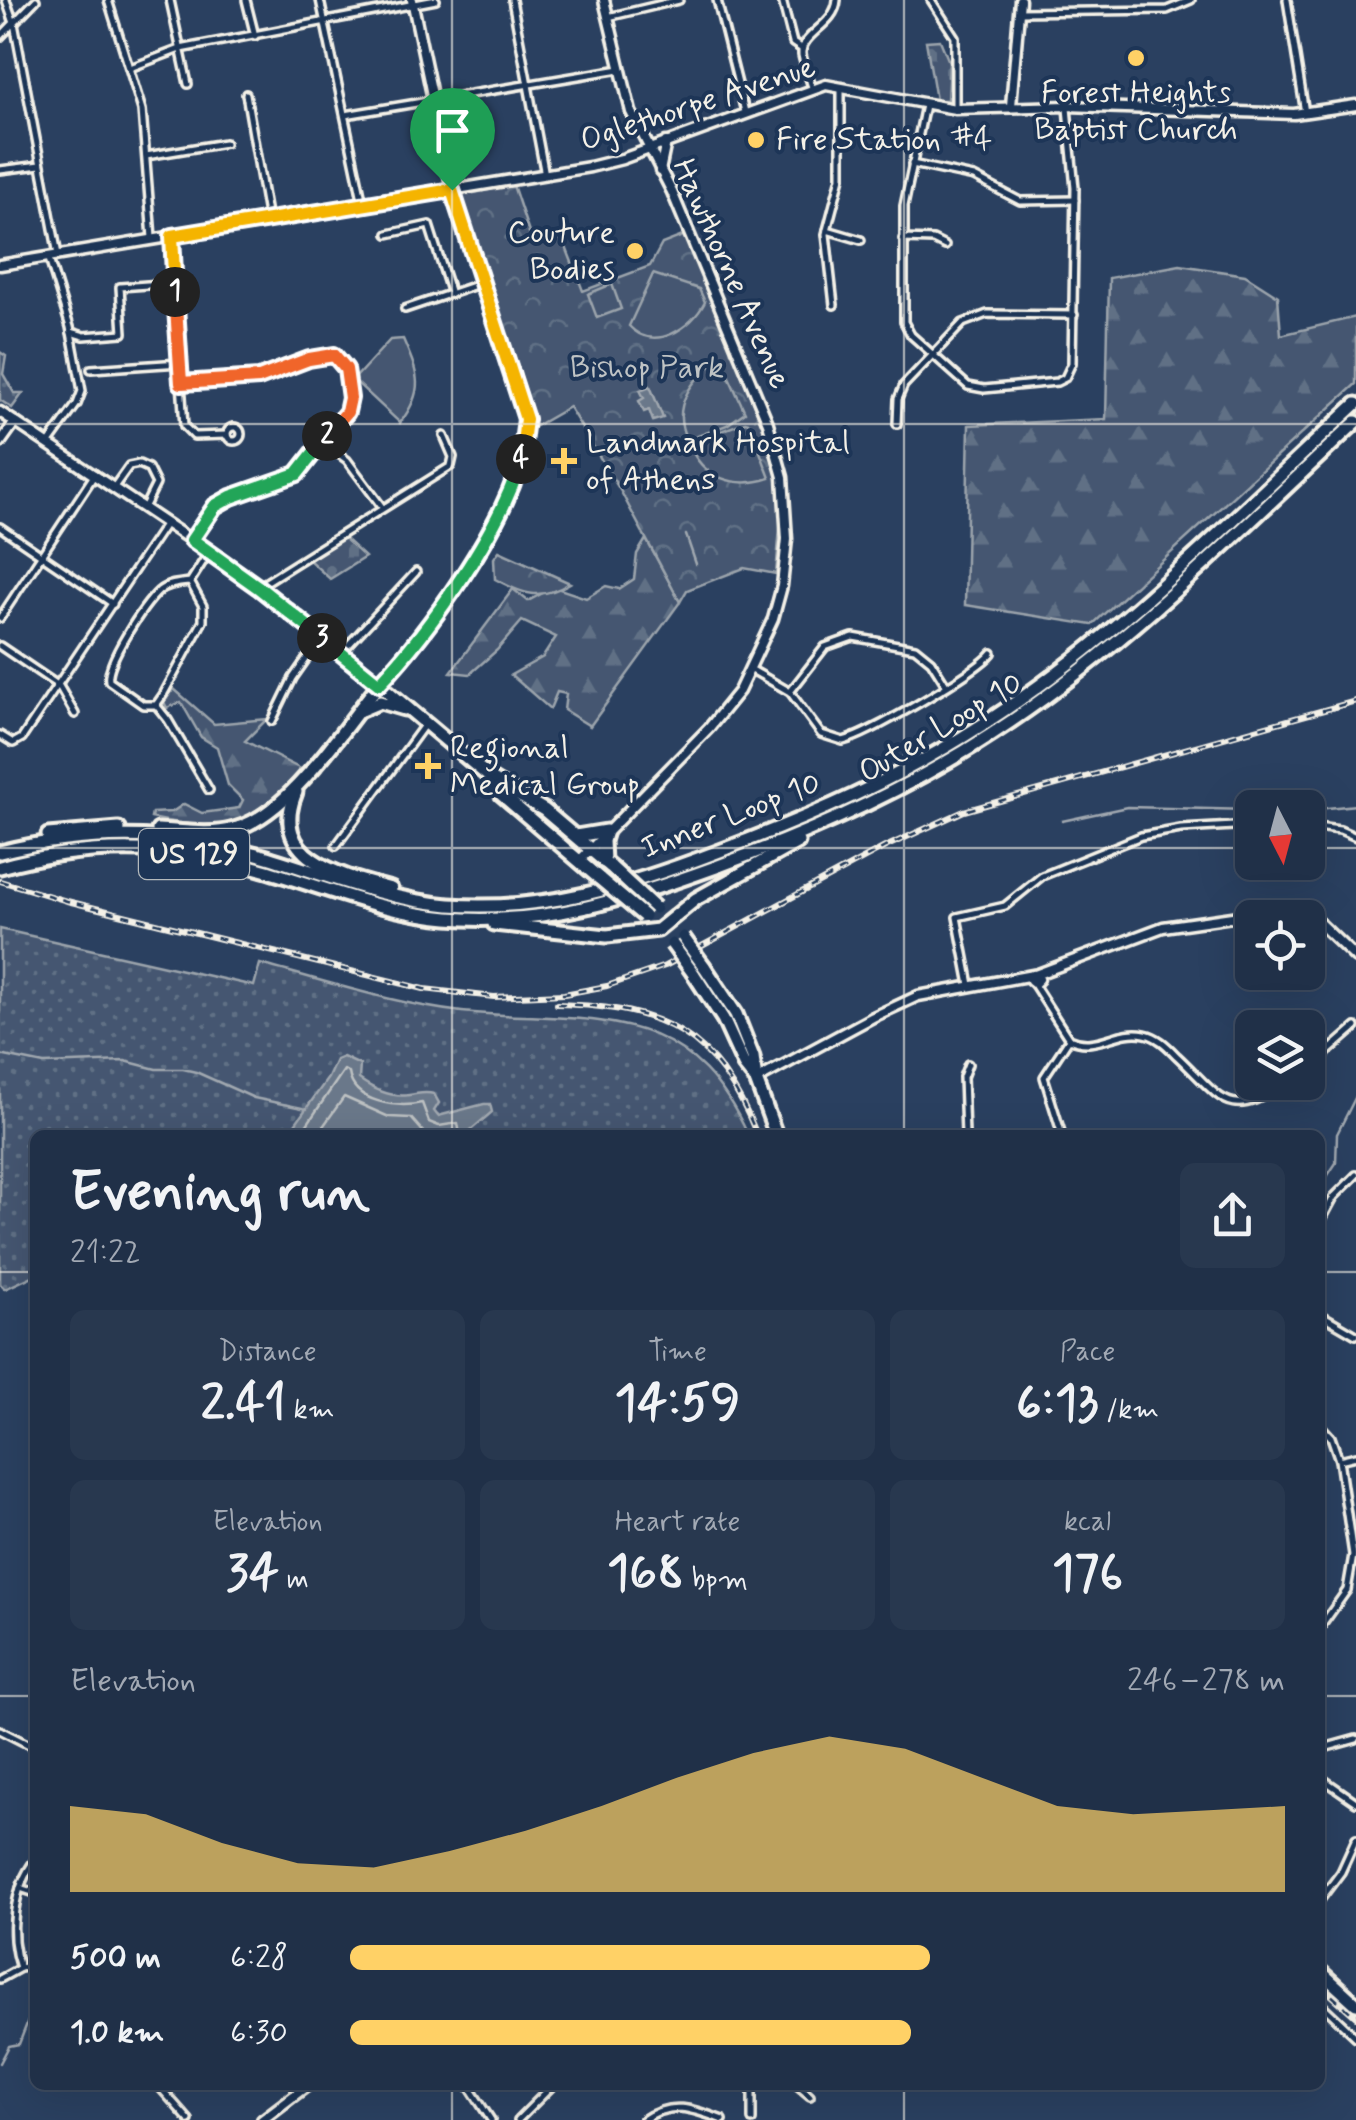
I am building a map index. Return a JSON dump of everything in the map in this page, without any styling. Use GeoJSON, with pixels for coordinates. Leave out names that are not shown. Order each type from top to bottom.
{"type":"FeatureCollection","features":[{"type":"Feature","properties":{"kind":"highway","name":"Inner Loop 10"},"geometry":{"type":"LineString","coordinates":[[1,858],[79,838],[174,838],[237,849],[386,895],[434,903],[494,906],[566,900],[642,880],[816,813],[935,754],[1006,710],[1086,650],[1356,404]]}},
{"type":"Feature","properties":{"kind":"highway","name":"Outer Loop 10"},"geometry":{"type":"LineString","coordinates":[[1,858],[102,850],[188,853],[260,869],[379,907],[456,918],[522,918],[618,902],[846,815],[977,744],[1086,667],[1143,619],[1356,422]]}},
{"type":"Feature","properties":{"kind":"highway"},"geometry":{"type":"LineString","coordinates":[[379,684],[493,780],[528,799],[576,836],[593,873],[644,916],[664,926]]}},
{"type":"Feature","properties":{"kind":"highway","name":"US 129"},"geometry":{"type":"LineString","coordinates":[[1,858],[85,830],[230,830],[269,814],[302,780],[379,684]]}},
{"type":"Feature","properties":{"kind":"highway"},"geometry":{"type":"LineString","coordinates":[[353,715],[380,702],[410,711]]}},
{"type":"Feature","properties":{"kind":"highway"},"geometry":{"type":"LineString","coordinates":[[302,780],[290,806],[289,822],[297,846],[307,857],[380,886],[494,906]]}},
{"type":"Feature","properties":{"kind":"highway"},"geometry":{"type":"LineString","coordinates":[[493,780],[506,798],[585,854],[608,865],[656,908],[664,926],[699,969],[744,1065],[756,1080],[774,1130]]}},
{"type":"Feature","properties":{"kind":"highway"},"geometry":{"type":"LineString","coordinates":[[664,926],[702,896],[846,815]]}},
{"type":"Feature","properties":{"kind":"highway"},"geometry":{"type":"LineString","coordinates":[[576,836],[606,831],[602,846],[608,865]]}},
{"type":"Feature","properties":{"kind":"highway","name":"US 129"},"geometry":{"type":"LineString","coordinates":[[456,918],[586,935],[620,936],[664,926]]}},
{"type":"Feature","properties":{"kind":"highway"},"geometry":{"type":"LineString","coordinates":[[1325,1975],[1355,2002]]}},
{"type":"Feature","properties":{"kind":"main road","name":"Hawthorne Avenue"},"geometry":{"type":"LineString","coordinates":[[585,854],[710,728],[752,670],[782,586],[787,513],[768,423],[672,192],[630,112],[604,0]]}},
{"type":"Feature","properties":{"kind":"main road"},"geometry":{"type":"LineString","coordinates":[[1011,106],[1020,0]]}},
{"type":"Feature","properties":{"kind":"main road"},"geometry":{"type":"LineString","coordinates":[[0,412],[258,587],[379,684],[414,647],[495,520],[521,462],[526,419],[452,190],[412,3]]}},
{"type":"Feature","properties":{"kind":"main road","name":"Oglethorpe Avenue"},"geometry":{"type":"LineString","coordinates":[[0,264],[546,175],[622,159],[812,88],[841,85],[954,109],[1067,106],[1305,112],[1356,105]]}},
{"type":"Feature","properties":{"kind":"main road"},"geometry":{"type":"LineString","coordinates":[[660,171],[666,141]]}},
{"type":"Feature","properties":{"kind":"main road"},"geometry":{"type":"LineString","coordinates":[[0,444],[14,422]]}},
{"type":"Feature","properties":{"kind":"main road"},"geometry":{"type":"LineString","coordinates":[[756,1080],[918,996],[1015,978],[1036,980],[1163,927],[1267,912],[1300,912],[1312,916],[1356,958]]}},
{"type":"Feature","properties":{"kind":"main road"},"geometry":{"type":"LineString","coordinates":[[262,2120],[301,2090]]}},
{"type":"Feature","properties":{"kind":"street"},"geometry":{"type":"LineString","coordinates":[[6,0],[14,23],[53,256],[73,354],[81,372],[81,397],[48,444]]}},
{"type":"Feature","properties":{"kind":"street"},"geometry":{"type":"LineString","coordinates":[[0,37],[36,0]]}},
{"type":"Feature","properties":{"kind":"street"},"geometry":{"type":"LineString","coordinates":[[108,0],[142,110],[152,238]]}},
{"type":"Feature","properties":{"kind":"street"},"geometry":{"type":"LineString","coordinates":[[170,0],[188,84]]}},
{"type":"Feature","properties":{"kind":"street"},"geometry":{"type":"LineString","coordinates":[[246,0],[255,36]]}},
{"type":"Feature","properties":{"kind":"street"},"geometry":{"type":"LineString","coordinates":[[320,0],[363,204]]}},
{"type":"Feature","properties":{"kind":"street"},"geometry":{"type":"LineString","coordinates":[[130,68],[180,49],[436,0]]}},
{"type":"Feature","properties":{"kind":"street"},"geometry":{"type":"LineString","coordinates":[[512,0],[546,175]]}},
{"type":"Feature","properties":{"kind":"street"},"geometry":{"type":"LineString","coordinates":[[608,17],[678,0]]}},
{"type":"Feature","properties":{"kind":"street"},"geometry":{"type":"LineString","coordinates":[[717,0],[745,112]]}},
{"type":"Feature","properties":{"kind":"street"},"geometry":{"type":"LineString","coordinates":[[782,0],[793,43],[802,49]]}},
{"type":"Feature","properties":{"kind":"street"},"geometry":{"type":"LineString","coordinates":[[812,88],[802,49],[834,13],[837,0]]}},
{"type":"Feature","properties":{"kind":"street"},"geometry":{"type":"LineString","coordinates":[[931,0],[955,38],[954,109]]}},
{"type":"Feature","properties":{"kind":"street"},"geometry":{"type":"LineString","coordinates":[[1020,12],[1167,10],[1190,0]]}},
{"type":"Feature","properties":{"kind":"street"},"geometry":{"type":"LineString","coordinates":[[1286,0],[1305,112]]}},
{"type":"Feature","properties":{"kind":"street"},"geometry":{"type":"LineString","coordinates":[[345,115],[620,68]]}},
{"type":"Feature","properties":{"kind":"street"},"geometry":{"type":"LineString","coordinates":[[834,304],[826,230],[841,177],[841,85]]}},
{"type":"Feature","properties":{"kind":"street"},"geometry":{"type":"LineString","coordinates":[[246,94],[268,220]]}},
{"type":"Feature","properties":{"kind":"street"},"geometry":{"type":"LineString","coordinates":[[924,105],[904,206],[904,322],[912,335],[958,380],[974,388],[1058,382],[1072,363],[1075,200],[1067,106]]}},
{"type":"Feature","properties":{"kind":"street"},"geometry":{"type":"LineString","coordinates":[[146,156],[226,143]]}},
{"type":"Feature","properties":{"kind":"street"},"geometry":{"type":"LineString","coordinates":[[912,164],[974,178],[1016,200],[1075,200]]}},
{"type":"Feature","properties":{"kind":"street"},"geometry":{"type":"LineString","coordinates":[[0,170],[40,165]]}},
{"type":"Feature","properties":{"kind":"street"},"geometry":{"type":"LineString","coordinates":[[388,234],[429,225],[451,294]]}},
{"type":"Feature","properties":{"kind":"street"},"geometry":{"type":"LineString","coordinates":[[826,230],[861,240]]}},
{"type":"Feature","properties":{"kind":"street"},"geometry":{"type":"LineString","coordinates":[[172,236],[183,423],[191,434],[227,435]]}},
{"type":"Feature","properties":{"kind":"street"},"geometry":{"type":"LineString","coordinates":[[902,239],[933,240],[945,246]]}},
{"type":"Feature","properties":{"kind":"street"},"geometry":{"type":"LineString","coordinates":[[71,332],[83,336],[123,333],[120,286],[175,283]]}},
{"type":"Feature","properties":{"kind":"street"},"geometry":{"type":"LineString","coordinates":[[406,309],[482,283]]}},
{"type":"Feature","properties":{"kind":"street"},"geometry":{"type":"LineString","coordinates":[[897,424],[902,390],[956,329],[976,316],[1074,315]]}},
{"type":"Feature","properties":{"kind":"street"},"geometry":{"type":"LineString","coordinates":[[181,383],[259,378],[309,359],[334,355],[346,369],[349,406],[306,466],[292,478],[215,506],[192,540]]}},
{"type":"Feature","properties":{"kind":"street"},"geometry":{"type":"LineString","coordinates":[[91,368],[180,363]]}},
{"type":"Feature","properties":{"kind":"street"},"geometry":{"type":"LineString","coordinates":[[258,587],[451,466],[452,457],[444,436]]}},
{"type":"Feature","properties":{"kind":"street"},"geometry":{"type":"LineString","coordinates":[[322,442],[347,460],[382,507]]}},
{"type":"Feature","properties":{"kind":"street"},"geometry":{"type":"LineString","coordinates":[[114,488],[129,466],[139,464],[148,468],[156,484],[144,508]]}},
{"type":"Feature","properties":{"kind":"street"},"geometry":{"type":"LineString","coordinates":[[0,618],[95,474]]}},
{"type":"Feature","properties":{"kind":"street"},"geometry":{"type":"LineString","coordinates":[[0,735],[13,743],[22,738],[166,523]]}},
{"type":"Feature","properties":{"kind":"street"},"geometry":{"type":"LineString","coordinates":[[0,527],[114,604]]}},
{"type":"Feature","properties":{"kind":"street"},"geometry":{"type":"LineString","coordinates":[[156,705],[143,705],[116,687],[108,678],[108,669],[159,591],[190,582],[208,552]]}},
{"type":"Feature","properties":{"kind":"street"},"geometry":{"type":"LineString","coordinates":[[340,654],[416,572]]}},
{"type":"Feature","properties":{"kind":"street"},"geometry":{"type":"LineString","coordinates":[[156,705],[203,621],[202,606],[190,582]]}},
{"type":"Feature","properties":{"kind":"street"},"geometry":{"type":"LineString","coordinates":[[790,692],[826,647],[853,637],[915,648],[930,661],[946,685]]}},
{"type":"Feature","properties":{"kind":"street"},"geometry":{"type":"LineString","coordinates":[[272,721],[293,678],[322,638]]}},
{"type":"Feature","properties":{"kind":"street"},"geometry":{"type":"LineString","coordinates":[[0,646],[60,686],[75,714]]}},
{"type":"Feature","properties":{"kind":"street"},"geometry":{"type":"LineString","coordinates":[[752,670],[790,692],[821,734],[843,741],[946,685],[992,654]]}},
{"type":"Feature","properties":{"kind":"street"},"geometry":{"type":"LineString","coordinates":[[156,705],[208,790]]}},
{"type":"Feature","properties":{"kind":"street"},"geometry":{"type":"LineString","coordinates":[[336,846],[425,724]]}},
{"type":"Feature","properties":{"kind":"street"},"geometry":{"type":"LineString","coordinates":[[970,986],[956,917],[1005,906],[1042,876],[1141,836],[1235,826]]}},
{"type":"Feature","properties":{"kind":"street"},"geometry":{"type":"LineString","coordinates":[[1325,828],[1356,837]]}},
{"type":"Feature","properties":{"kind":"street"},"geometry":{"type":"LineString","coordinates":[[1036,980],[1069,1039],[1092,1045],[1131,1034],[1154,1036],[1218,1096],[1235,1105],[1258,1100]]}},
{"type":"Feature","properties":{"kind":"street"},"geometry":{"type":"LineString","coordinates":[[1325,1054],[1356,1027]]}},
{"type":"Feature","properties":{"kind":"street"},"geometry":{"type":"LineString","coordinates":[[1060,1130],[1044,1075],[1069,1039]]}},
{"type":"Feature","properties":{"kind":"street"},"geometry":{"type":"LineString","coordinates":[[965,1130],[963,1077],[968,1064]]}},
{"type":"Feature","properties":{"kind":"street"},"geometry":{"type":"LineString","coordinates":[[1325,1214],[1334,1197],[1356,1175]]}},
{"type":"Feature","properties":{"kind":"street"},"geometry":{"type":"LineString","coordinates":[[1325,1317],[1356,1336]]}},
{"type":"Feature","properties":{"kind":"street"},"geometry":{"type":"LineString","coordinates":[[1325,1430],[1339,1460],[1353,1555],[1347,1590],[1325,1621]]}},
{"type":"Feature","properties":{"kind":"street"},"geometry":{"type":"LineString","coordinates":[[1339,1460],[1356,1456]]}},
{"type":"Feature","properties":{"kind":"street"},"geometry":{"type":"LineString","coordinates":[[0,1730],[30,1745]]}},
{"type":"Feature","properties":{"kind":"street"},"geometry":{"type":"LineString","coordinates":[[1325,1748],[1356,1739]]}},
{"type":"Feature","properties":{"kind":"street"},"geometry":{"type":"LineString","coordinates":[[1325,1780],[1356,1802]]}},
{"type":"Feature","properties":{"kind":"street"},"geometry":{"type":"LineString","coordinates":[[1325,1894],[1342,1872],[1356,1840]]}},
{"type":"Feature","properties":{"kind":"street"},"geometry":{"type":"LineString","coordinates":[[20,1968],[15,1942],[20,1888],[30,1869]]}},
{"type":"Feature","properties":{"kind":"street"},"geometry":{"type":"LineString","coordinates":[[20,1888],[30,1891]]}},
{"type":"Feature","properties":{"kind":"street"},"geometry":{"type":"LineString","coordinates":[[0,1979],[30,1965]]}},
{"type":"Feature","properties":{"kind":"street"},"geometry":{"type":"LineString","coordinates":[[1325,2008],[1356,2037]]}},
{"type":"Feature","properties":{"kind":"street"},"geometry":{"type":"LineString","coordinates":[[162,2090],[189,2120]]}},
{"type":"Feature","properties":{"kind":"street"},"geometry":{"type":"LineString","coordinates":[[471,2090],[491,2120]]}},
{"type":"Feature","properties":{"kind":"street"},"geometry":{"type":"LineString","coordinates":[[518,2120],[548,2090]]}},
{"type":"Feature","properties":{"kind":"street"},"geometry":{"type":"LineString","coordinates":[[752,2090],[752,2120]]}},
{"type":"Feature","properties":{"kind":"street"},"geometry":{"type":"LineString","coordinates":[[803,2090],[810,2096]]}},
{"type":"Feature","properties":{"kind":"street"},"geometry":{"type":"LineString","coordinates":[[643,2120],[660,2110],[681,2106],[723,2120]]}},
{"type":"Feature","properties":{"kind":"green space"},"geometry":{"type":"Polygon","coordinates":[[[940,40],[949,62],[947,100],[936,100],[926,41],[940,40]]]}},
{"type":"Feature","properties":{"kind":"green space","name":"Bishop Park"},"geometry":{"type":"Polygon","coordinates":[[[513,185],[532,242],[563,239],[583,291],[650,266],[662,244],[685,235],[771,447],[782,504],[776,574],[744,568],[687,590],[680,602],[620,490],[569,407],[532,428],[526,395],[459,196],[513,185]]]}},
{"type":"Feature","properties":{"kind":"green space"},"geometry":{"type":"Polygon","coordinates":[[[1180,265],[1245,275],[1278,296],[1281,335],[1356,317],[1356,384],[1092,625],[965,605],[969,425],[1106,419],[1109,278],[1180,265]]]}},
{"type":"Feature","properties":{"kind":"green space"},"geometry":{"type":"Polygon","coordinates":[[[653,274],[699,289],[705,302],[691,321],[661,337],[639,334],[629,326],[653,274]]]}},
{"type":"Feature","properties":{"kind":"green space"},"geometry":{"type":"Polygon","coordinates":[[[612,284],[621,309],[597,318],[588,294],[612,284]]]}},
{"type":"Feature","properties":{"kind":"green space"},"geometry":{"type":"Polygon","coordinates":[[[403,339],[417,381],[414,400],[400,423],[356,382],[356,377],[390,340],[403,339]]]}},
{"type":"Feature","properties":{"kind":"green space"},"geometry":{"type":"Polygon","coordinates":[[[0,352],[6,356],[3,374],[14,393],[23,393],[12,408],[0,400],[0,352]]]}},
{"type":"Feature","properties":{"kind":"green space"},"geometry":{"type":"Polygon","coordinates":[[[720,357],[745,412],[727,425],[687,440],[681,415],[687,393],[720,357]]]}},
{"type":"Feature","properties":{"kind":"green space"},"geometry":{"type":"Polygon","coordinates":[[[749,423],[770,478],[745,482],[722,478],[702,465],[689,443],[749,423]]]}},
{"type":"Feature","properties":{"kind":"green space"},"geometry":{"type":"Polygon","coordinates":[[[344,538],[365,557],[330,579],[309,560],[344,538]]]}},
{"type":"Feature","properties":{"kind":"green space"},"geometry":{"type":"Polygon","coordinates":[[[646,539],[680,602],[590,726],[564,710],[566,694],[557,692],[550,709],[511,675],[543,657],[556,637],[522,621],[470,674],[451,672],[513,589],[528,601],[554,587],[586,598],[606,586],[619,589],[634,579],[637,554],[646,539]]]}},
{"type":"Feature","properties":{"kind":"green space"},"geometry":{"type":"Polygon","coordinates":[[[499,551],[570,583],[541,594],[515,589],[495,579],[494,558],[499,551]]]}},
{"type":"Feature","properties":{"kind":"green space"},"geometry":{"type":"Polygon","coordinates":[[[174,689],[214,724],[267,719],[245,741],[301,769],[267,805],[242,819],[203,825],[151,818],[152,813],[172,812],[184,804],[202,813],[239,808],[243,800],[228,785],[217,747],[201,737],[181,702],[167,708],[164,702],[174,689]]]}},
{"type":"Feature","properties":{"kind":"green space"},"geometry":{"type":"Polygon","coordinates":[[[0,929],[254,986],[260,964],[437,1008],[628,1026],[663,1038],[694,1059],[723,1090],[745,1130],[30,1130],[30,1277],[5,1289],[0,1284],[0,929]]]}},
{"type":"Feature","properties":{"kind":"water"},"geometry":{"type":"Polygon","coordinates":[[[650,386],[663,418],[653,421],[649,410],[644,412],[639,401],[644,398],[640,390],[650,386]]]}},
{"type":"Feature","properties":{"kind":"water"},"geometry":{"type":"Polygon","coordinates":[[[343,1057],[360,1065],[359,1079],[382,1092],[402,1096],[434,1094],[439,1103],[434,1111],[438,1116],[484,1104],[490,1104],[492,1112],[471,1130],[292,1130],[336,1060],[343,1057]]]}},
{"type":"Feature","properties":{"kind":"waterway"},"geometry":{"type":"LineString","coordinates":[[686,535],[696,564]]}},
{"type":"Feature","properties":{"kind":"waterway"},"geometry":{"type":"LineString","coordinates":[[1325,808],[1356,805]]}},
{"type":"Feature","properties":{"kind":"waterway"},"geometry":{"type":"LineString","coordinates":[[1062,821],[1127,807],[1235,810]]}},
{"type":"Feature","properties":{"kind":"waterway"},"geometry":{"type":"LineString","coordinates":[[0,1055],[44,1064],[125,1061],[156,1069],[183,1069],[254,1098],[307,1109]]}},
{"type":"Feature","properties":{"kind":"waterway"},"geometry":{"type":"LineString","coordinates":[[1325,1180],[1336,1163],[1337,1134],[1356,1096]]}},
{"type":"Feature","properties":{"kind":"waterway"},"geometry":{"type":"LineString","coordinates":[[0,2063],[9,2046],[19,2044],[30,2019]]}},
{"type":"Feature","properties":{"kind":"railway"},"geometry":{"type":"LineString","coordinates":[[0,881],[424,989],[494,997],[564,994],[607,986],[665,966],[885,847],[964,811],[1356,701]]}},
{"type":"Feature","properties":{"kind":"railway"},"geometry":{"type":"LineString","coordinates":[[557,1004],[628,1012],[657,1020],[682,1033],[724,1072],[755,1130]]}},
{"type":"Feature","properties":{"kind":"railway"},"geometry":{"type":"LineString","coordinates":[[1325,1989],[1356,2017]]}},
{"type":"Feature","properties":{"kind":"place","name":"Forest Heights Baptist Church"},"geometry":{"type":"Point","coordinates":[1136,58]}},
{"type":"Feature","properties":{"kind":"place","name":"Fire Station #4"},"geometry":{"type":"Point","coordinates":[756,140]}},
{"type":"Feature","properties":{"kind":"place","name":"Couture Bodies"},"geometry":{"type":"Point","coordinates":[635,251]}},
{"type":"Feature","properties":{"kind":"place","name":"Landmark Hospital of Athens"},"geometry":{"type":"Point","coordinates":[564,461]}},
{"type":"Feature","properties":{"kind":"place","name":"Regional Medical Group"},"geometry":{"type":"Point","coordinates":[428,766]}},
{"type":"Feature","properties":{"kind":"route"},"geometry":{"type":"LineString","coordinates":[[452,190],[522,402],[526,438],[515,479],[495,520],[414,647],[379,684],[258,587],[192,540],[220,502],[287,480],[302,470],[347,412],[350,387],[343,364],[331,354],[259,378],[181,383],[172,236],[452,190]]}}]}
